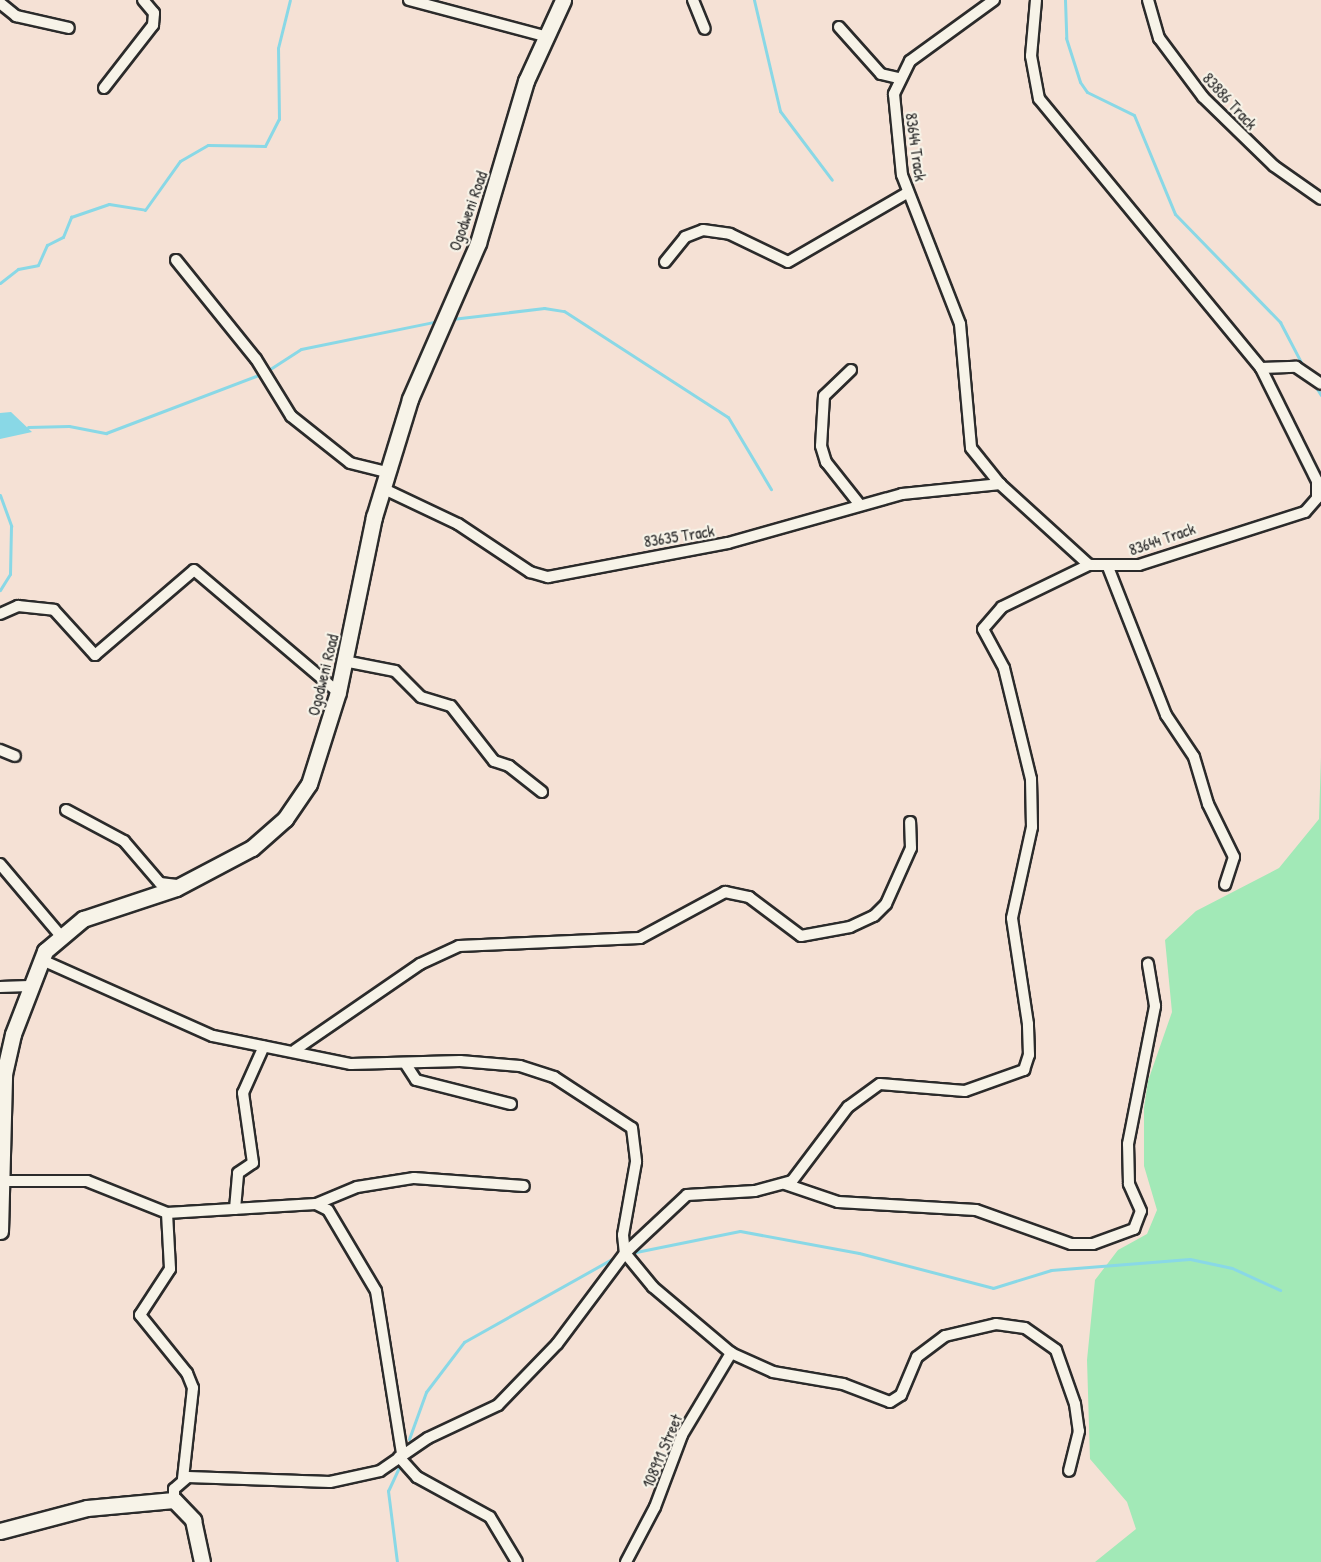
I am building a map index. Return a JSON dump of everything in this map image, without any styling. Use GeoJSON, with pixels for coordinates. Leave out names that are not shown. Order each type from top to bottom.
{"type":"FeatureCollection","features":[{"type":"Feature","properties":{"kind":"street"},"geometry":{"type":"LineString","coordinates":[[104,88],[153,25],[154,13],[142,0]]}},
{"type":"Feature","properties":{"kind":"street"},"geometry":{"type":"LineString","coordinates":[[409,0],[544,36]]}},
{"type":"Feature","properties":{"kind":"street","name":"Ogodweni Road"},"geometry":{"type":"LineString","coordinates":[[0,1231],[4,1074],[29,986],[42,960],[60,935],[83,919],[180,886],[252,848],[285,819],[309,784],[338,692],[387,472],[418,379],[493,202],[544,36],[563,0]]}},
{"type":"Feature","properties":{"kind":"street"},"geometry":{"type":"LineString","coordinates":[[693,0],[705,29]]}},
{"type":"Feature","properties":{"kind":"street"},"geometry":{"type":"LineString","coordinates":[[839,27],[880,74],[898,78],[919,53],[994,0]]}},
{"type":"Feature","properties":{"kind":"street","name":"83644 Track"},"geometry":{"type":"LineString","coordinates":[[898,78],[895,111],[907,193],[960,324],[968,442],[1000,484],[1089,566],[1139,565],[1294,516],[1314,503],[1314,473],[1261,368],[1048,114],[1036,89],[1031,56],[1036,0]]}},
{"type":"Feature","properties":{"kind":"street","name":"83886 Track"},"geometry":{"type":"LineString","coordinates":[[1148,0],[1159,38],[1214,111],[1274,166],[1321,198]]}},
{"type":"Feature","properties":{"kind":"street"},"geometry":{"type":"LineString","coordinates":[[0,3],[16,16],[69,28]]}},
{"type":"Feature","properties":{"kind":"street"},"geometry":{"type":"LineString","coordinates":[[665,262],[685,237],[703,230],[730,234],[788,262],[907,193]]}},
{"type":"Feature","properties":{"kind":"street"},"geometry":{"type":"LineString","coordinates":[[176,260],[256,359],[291,416],[350,463],[387,472]]}},
{"type":"Feature","properties":{"kind":"street"},"geometry":{"type":"LineString","coordinates":[[1261,368],[1296,367],[1321,384]]}},
{"type":"Feature","properties":{"kind":"street"},"geometry":{"type":"LineString","coordinates":[[851,370],[824,396],[821,446],[826,462],[860,505]]}},
{"type":"Feature","properties":{"kind":"street","name":"83635 Track"},"geometry":{"type":"LineString","coordinates":[[382,488],[459,524],[530,572],[548,577],[728,543],[860,505],[1000,484]]}},
{"type":"Feature","properties":{"kind":"street"},"geometry":{"type":"LineString","coordinates":[[785,1184],[869,1089],[891,1083],[965,1091],[1024,1070],[1029,1055],[1028,1024],[1012,918],[1032,827],[1030,770],[1004,668],[983,629],[1002,607],[1089,566]]}},
{"type":"Feature","properties":{"kind":"street"},"geometry":{"type":"LineString","coordinates":[[1108,567],[1166,715],[1194,757],[1208,804],[1234,857],[1225,885]]}},
{"type":"Feature","properties":{"kind":"street"},"geometry":{"type":"LineString","coordinates":[[0,614],[18,606],[54,610],[96,656],[195,570],[338,692]]}},
{"type":"Feature","properties":{"kind":"street"},"geometry":{"type":"LineString","coordinates":[[344,661],[397,672],[422,697],[451,706],[495,762],[509,766],[542,792]]}},
{"type":"Feature","properties":{"kind":"street"},"geometry":{"type":"LineString","coordinates":[[0,750],[15,756]]}},
{"type":"Feature","properties":{"kind":"street"},"geometry":{"type":"LineString","coordinates":[[66,810],[124,841],[160,883],[180,886]]}},
{"type":"Feature","properties":{"kind":"street"},"geometry":{"type":"LineString","coordinates":[[295,1050],[426,961],[459,946],[640,938],[725,892],[749,897],[801,936],[850,927],[874,916],[886,904],[911,848],[910,822]]}},
{"type":"Feature","properties":{"kind":"street"},"geometry":{"type":"LineString","coordinates":[[0,864],[60,935]]}},
{"type":"Feature","properties":{"kind":"street"},"geometry":{"type":"LineString","coordinates":[[42,960],[197,1030],[351,1064],[520,1066],[573,1087],[626,1120],[634,1133],[636,1162],[625,1252],[653,1287],[731,1353],[773,1372],[843,1384],[890,1402],[901,1395],[917,1357],[945,1336],[996,1324],[1025,1328],[1056,1350],[1075,1404],[1079,1431],[1069,1472]]}},
{"type":"Feature","properties":{"kind":"street"},"geometry":{"type":"LineString","coordinates":[[183,1479],[330,1482],[380,1470],[400,1455],[498,1405],[550,1352],[625,1252],[693,1191],[785,1184],[838,1202],[976,1210],[1071,1244],[1093,1244],[1134,1228],[1142,1211],[1129,1184],[1128,1144],[1155,1006],[1148,964]]}},
{"type":"Feature","properties":{"kind":"street"},"geometry":{"type":"LineString","coordinates":[[0,987],[29,986]]}},
{"type":"Feature","properties":{"kind":"street"},"geometry":{"type":"LineString","coordinates":[[235,1209],[238,1173],[253,1163],[243,1093],[264,1046]]}},
{"type":"Feature","properties":{"kind":"street"},"geometry":{"type":"LineString","coordinates":[[405,1063],[416,1080],[511,1104]]}},
{"type":"Feature","properties":{"kind":"street"},"geometry":{"type":"LineString","coordinates":[[3,1181],[87,1182],[168,1213],[316,1204],[357,1187],[414,1178],[524,1186]]}},
{"type":"Feature","properties":{"kind":"street"},"geometry":{"type":"LineString","coordinates":[[316,1204],[333,1216],[376,1291],[400,1455],[417,1478],[490,1517],[517,1562]]}},
{"type":"Feature","properties":{"kind":"street"},"geometry":{"type":"LineString","coordinates":[[168,1213],[170,1269],[140,1315],[187,1373],[193,1388],[183,1479],[174,1489],[174,1500],[193,1520],[202,1562]]}},
{"type":"Feature","properties":{"kind":"street","name":"108911 Street"},"geometry":{"type":"LineString","coordinates":[[626,1562],[668,1477],[682,1435],[731,1353]]}},
{"type":"Feature","properties":{"kind":"street"},"geometry":{"type":"LineString","coordinates":[[0,1531],[87,1508],[174,1500]]}},
{"type":"Feature","properties":{"kind":"green space"},"geometry":{"type":"Polygon","coordinates":[[[1321,757],[1321,1562],[1095,1562],[1136,1529],[1127,1502],[1090,1459],[1087,1360],[1095,1280],[1118,1250],[1147,1234],[1157,1210],[1144,1166],[1144,1108],[1148,1081],[1172,1012],[1165,940],[1196,911],[1279,868],[1319,819],[1321,757]]]}},
{"type":"Feature","properties":{"kind":"water"},"geometry":{"type":"Polygon","coordinates":[[[11,412],[32,432],[0,439],[0,413],[11,412]]]}},
{"type":"Feature","properties":{"kind":"waterway"},"geometry":{"type":"LineString","coordinates":[[0,283],[18,269],[38,265],[47,245],[63,237],[71,217],[109,204],[145,210],[180,161],[208,145],[265,146],[279,119],[278,48],[290,0]]}},
{"type":"Feature","properties":{"kind":"waterway"},"geometry":{"type":"LineString","coordinates":[[754,0],[780,111],[832,180]]}},
{"type":"Feature","properties":{"kind":"waterway"},"geometry":{"type":"LineString","coordinates":[[1065,0],[1066,38],[1080,82],[1087,92],[1134,115],[1175,214],[1280,322],[1304,368]]}},
{"type":"Feature","properties":{"kind":"waterway"},"geometry":{"type":"LineString","coordinates":[[452,319],[544,308],[564,311],[728,417],[771,489]]}},
{"type":"Feature","properties":{"kind":"waterway"},"geometry":{"type":"LineString","coordinates":[[267,371],[301,349],[439,321]]}},
{"type":"Feature","properties":{"kind":"waterway"},"geometry":{"type":"LineString","coordinates":[[28,427],[69,426],[106,433],[261,374]]}},
{"type":"Feature","properties":{"kind":"waterway"},"geometry":{"type":"LineString","coordinates":[[1314,384],[1321,395]]}},
{"type":"Feature","properties":{"kind":"waterway"},"geometry":{"type":"LineString","coordinates":[[0,495],[11,526],[10,574],[0,590]]}},
{"type":"Feature","properties":{"kind":"waterway"},"geometry":{"type":"LineString","coordinates":[[631,1253],[740,1231],[859,1253],[993,1288],[1051,1270],[1190,1259],[1232,1268],[1280,1290]]}},
{"type":"Feature","properties":{"kind":"waterway"},"geometry":{"type":"LineString","coordinates":[[409,1439],[426,1392],[464,1342],[617,1256]]}},
{"type":"Feature","properties":{"kind":"waterway"},"geometry":{"type":"LineString","coordinates":[[397,1562],[388,1491],[399,1467]]}}]}
